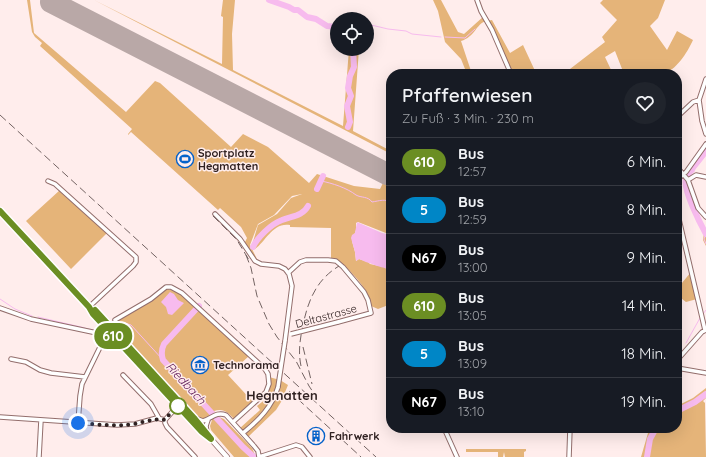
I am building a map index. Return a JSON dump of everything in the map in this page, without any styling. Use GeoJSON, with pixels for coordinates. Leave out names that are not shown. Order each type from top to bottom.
{"type":"FeatureCollection","features":[{"type":"Feature","properties":{"kind":"main road"},"geometry":{"type":"LineString","coordinates":[[0,211],[184,413],[202,432],[209,436]]}},
{"type":"Feature","properties":{"kind":"main road"},"geometry":{"type":"LineString","coordinates":[[89,307],[97,312],[194,418],[227,457]]}},
{"type":"Feature","properties":{"kind":"street"},"geometry":{"type":"LineString","coordinates":[[477,0],[509,69]]}},
{"type":"Feature","properties":{"kind":"street"},"geometry":{"type":"LineString","coordinates":[[706,78],[699,100],[706,134]]}},
{"type":"Feature","properties":{"kind":"street"},"geometry":{"type":"LineString","coordinates":[[682,113],[691,104],[699,100]]}},
{"type":"Feature","properties":{"kind":"street"},"geometry":{"type":"LineString","coordinates":[[686,178],[706,144]]}},
{"type":"Feature","properties":{"kind":"street"},"geometry":{"type":"LineString","coordinates":[[682,173],[686,178],[697,207],[706,217]]}},
{"type":"Feature","properties":{"kind":"street"},"geometry":{"type":"LineString","coordinates":[[682,179],[696,175],[706,177]]}},
{"type":"Feature","properties":{"kind":"street"},"geometry":{"type":"LineString","coordinates":[[48,181],[55,184],[136,257],[134,266],[89,307]]}},
{"type":"Feature","properties":{"kind":"street"},"geometry":{"type":"LineString","coordinates":[[215,214],[237,235],[255,261],[261,264],[279,266],[288,273],[292,284],[288,334],[285,341],[278,387],[268,409],[243,434]]}},
{"type":"Feature","properties":{"kind":"street"},"geometry":{"type":"LineString","coordinates":[[682,232],[705,330],[682,355]]}},
{"type":"Feature","properties":{"kind":"street","name":"Deltastrasse"},"geometry":{"type":"LineString","coordinates":[[288,273],[300,262],[306,260],[336,261],[364,292],[368,300],[371,313],[288,334]]}},
{"type":"Feature","properties":{"kind":"street"},"geometry":{"type":"LineString","coordinates":[[114,320],[151,299],[166,287],[180,292],[201,310],[264,368],[269,376],[269,384],[266,392],[233,422]]}},
{"type":"Feature","properties":{"kind":"street"},"geometry":{"type":"LineString","coordinates":[[0,308],[31,319],[97,333],[104,339]]}},
{"type":"Feature","properties":{"kind":"street"},"geometry":{"type":"LineString","coordinates":[[78,423],[80,393],[85,378],[104,339],[111,334]]}},
{"type":"Feature","properties":{"kind":"street"},"geometry":{"type":"LineString","coordinates":[[11,359],[26,362],[40,370],[51,373],[85,378]]}},
{"type":"Feature","properties":{"kind":"street"},"geometry":{"type":"LineString","coordinates":[[682,369],[706,373]]}},
{"type":"Feature","properties":{"kind":"street"},"geometry":{"type":"LineString","coordinates":[[123,375],[150,403],[159,418]]}},
{"type":"Feature","properties":{"kind":"street"},"geometry":{"type":"LineString","coordinates":[[165,420],[174,408],[174,401]]}},
{"type":"Feature","properties":{"kind":"street"},"geometry":{"type":"LineString","coordinates":[[172,412],[179,411],[184,413]]}},
{"type":"Feature","properties":{"kind":"street"},"geometry":{"type":"LineString","coordinates":[[194,418],[201,421],[217,414],[225,414],[256,447],[259,457],[296,445],[302,447],[310,457]]}},
{"type":"Feature","properties":{"kind":"street"},"geometry":{"type":"LineString","coordinates":[[0,417],[126,425],[159,418],[165,420]]}},
{"type":"Feature","properties":{"kind":"street"},"geometry":{"type":"LineString","coordinates":[[209,436],[206,426],[210,418]]}},
{"type":"Feature","properties":{"kind":"street"},"geometry":{"type":"LineString","coordinates":[[39,457],[41,420]]}},
{"type":"Feature","properties":{"kind":"street"},"geometry":{"type":"LineString","coordinates":[[165,420],[167,427],[195,457]]}},
{"type":"Feature","properties":{"kind":"street"},"geometry":{"type":"LineString","coordinates":[[446,433],[457,457]]}},
{"type":"Feature","properties":{"kind":"street"},"geometry":{"type":"LineString","coordinates":[[569,457],[570,433]]}},
{"type":"Feature","properties":{"kind":"shaded area"},"geometry":{"type":"Polygon","coordinates":[[[27,0],[30,0],[34,33],[126,112],[155,81],[160,83],[231,147],[243,134],[268,147],[309,183],[317,174],[354,186],[380,189],[386,177],[386,233],[358,222],[356,223],[356,230],[352,241],[356,261],[359,259],[370,264],[386,268],[386,306],[378,309],[371,306],[367,293],[356,278],[341,263],[331,258],[331,228],[290,227],[290,225],[279,226],[270,233],[259,246],[253,249],[252,245],[258,225],[277,214],[291,198],[302,194],[292,196],[274,215],[258,224],[250,245],[257,259],[255,261],[244,244],[247,238],[241,227],[220,208],[218,210],[131,132],[128,135],[132,129],[40,46],[42,43],[32,32],[27,0]]]}},
{"type":"Feature","properties":{"kind":"shaded area"},"geometry":{"type":"Polygon","coordinates":[[[94,0],[222,64],[223,17],[221,16],[223,0],[235,0],[232,34],[233,70],[343,126],[348,56],[358,56],[353,131],[386,148],[386,151],[94,0]]]}},
{"type":"Feature","properties":{"kind":"shaded area"},"geometry":{"type":"Polygon","coordinates":[[[433,0],[441,0],[458,32],[464,34],[484,16],[486,21],[469,37],[461,41],[470,69],[465,69],[461,59],[445,42],[438,11],[433,0]]]}},
{"type":"Feature","properties":{"kind":"shaded area"},"geometry":{"type":"Polygon","coordinates":[[[603,0],[665,0],[658,18],[650,26],[667,50],[677,31],[693,40],[684,56],[672,69],[622,69],[615,51],[605,57],[611,69],[570,69],[605,42],[602,37],[617,20],[600,3],[603,0]]]}},
{"type":"Feature","properties":{"kind":"shaded area"},"geometry":{"type":"Polygon","coordinates":[[[492,20],[510,53],[523,45],[534,69],[509,69],[486,21],[492,20]]]}},
{"type":"Feature","properties":{"kind":"shaded area"},"geometry":{"type":"Polygon","coordinates":[[[706,149],[706,155],[687,179],[687,184],[698,215],[706,231],[706,246],[703,240],[704,233],[695,216],[684,181],[685,177],[706,149]]]}},
{"type":"Feature","properties":{"kind":"shaded area"},"geometry":{"type":"Polygon","coordinates":[[[60,190],[107,233],[71,269],[26,221],[60,190]]]}},
{"type":"Feature","properties":{"kind":"shaded area"},"geometry":{"type":"Polygon","coordinates":[[[357,222],[386,234],[386,269],[359,259],[356,261],[351,238],[355,233],[357,222]]]}},
{"type":"Feature","properties":{"kind":"shaded area"},"geometry":{"type":"Polygon","coordinates":[[[691,272],[697,299],[686,302],[682,299],[682,283],[691,272]]]}},
{"type":"Feature","properties":{"kind":"shaded area"},"geometry":{"type":"Polygon","coordinates":[[[165,289],[178,292],[249,356],[228,375],[254,403],[235,420],[228,413],[221,410],[214,411],[219,417],[224,419],[252,448],[256,457],[234,457],[211,430],[210,426],[212,420],[210,418],[205,420],[194,418],[194,415],[124,338],[123,333],[112,322],[152,300],[165,289]]]}},
{"type":"Feature","properties":{"kind":"shaded area"},"geometry":{"type":"Polygon","coordinates":[[[170,292],[174,294],[178,300],[184,303],[172,315],[168,314],[166,307],[161,302],[170,292]]]}},
{"type":"Feature","properties":{"kind":"shaded area"},"geometry":{"type":"Polygon","coordinates":[[[269,377],[280,380],[288,385],[276,410],[247,438],[239,429],[260,410],[257,406],[267,398],[264,394],[269,377]]]}},
{"type":"Feature","properties":{"kind":"shaded area"},"geometry":{"type":"Polygon","coordinates":[[[706,388],[706,398],[703,401],[705,403],[706,457],[641,457],[648,433],[682,433],[682,404],[693,398],[706,388]]]}},
{"type":"Feature","properties":{"kind":"shaded area"},"geometry":{"type":"Polygon","coordinates":[[[466,449],[526,449],[526,451],[524,452],[524,457],[505,457],[504,452],[503,457],[498,457],[498,452],[466,452],[466,449]]]}},
{"type":"Feature","properties":{"kind":"waterway","name":"Riedbach"},"geometry":{"type":"LineString","coordinates":[[269,0],[294,10],[298,10],[307,17],[316,19],[330,26]]}},
{"type":"Feature","properties":{"kind":"waterway"},"geometry":{"type":"LineString","coordinates":[[374,26],[406,31],[412,34],[441,37]]}},
{"type":"Feature","properties":{"kind":"waterway"},"geometry":{"type":"LineString","coordinates":[[445,37],[465,38],[475,29]]}},
{"type":"Feature","properties":{"kind":"waterway","name":"Riedbach"},"geometry":{"type":"LineString","coordinates":[[348,127],[350,122],[347,106],[351,96],[348,88],[350,76],[354,67],[353,56]]}},
{"type":"Feature","properties":{"kind":"waterway"},"geometry":{"type":"LineString","coordinates":[[706,151],[686,179],[687,190],[706,234]]}},
{"type":"Feature","properties":{"kind":"waterway","name":"Riedbach"},"geometry":{"type":"LineString","coordinates":[[317,189],[323,176]]}},
{"type":"Feature","properties":{"kind":"waterway"},"geometry":{"type":"LineString","coordinates":[[321,181],[335,184],[358,196],[369,199],[372,202],[386,200]]}},
{"type":"Feature","properties":{"kind":"waterway","name":"Riedbach"},"geometry":{"type":"LineString","coordinates":[[253,247],[261,236],[273,225],[282,220],[300,214],[308,206]]}},
{"type":"Feature","properties":{"kind":"waterway"},"geometry":{"type":"LineString","coordinates":[[706,234],[704,239],[706,244]]}},
{"type":"Feature","properties":{"kind":"waterway"},"geometry":{"type":"LineString","coordinates":[[0,299],[15,309],[32,316]]}},
{"type":"Feature","properties":{"kind":"waterway","name":"Riedbach"},"geometry":{"type":"LineString","coordinates":[[199,306],[164,344],[162,348],[163,360],[254,457]]}},
{"type":"Feature","properties":{"kind":"waterway"},"geometry":{"type":"LineString","coordinates":[[703,314],[706,310]]}},
{"type":"Feature","properties":{"kind":"waterway"},"geometry":{"type":"LineString","coordinates":[[38,317],[85,328]]}},
{"type":"Feature","properties":{"kind":"waterway"},"geometry":{"type":"LineString","coordinates":[[686,343],[700,318]]}},
{"type":"Feature","properties":{"kind":"waterway"},"geometry":{"type":"LineString","coordinates":[[118,325],[125,323],[131,325],[163,360]]}},
{"type":"Feature","properties":{"kind":"waterway"},"geometry":{"type":"LineString","coordinates":[[88,329],[100,331]]}},
{"type":"Feature","properties":{"kind":"waterway"},"geometry":{"type":"LineString","coordinates":[[682,408],[706,394]]}},
{"type":"Feature","properties":{"kind":"waterway"},"geometry":{"type":"LineString","coordinates":[[647,457],[650,439],[653,433]]}},
{"type":"Feature","properties":{"kind":"runway"},"geometry":{"type":"LineString","coordinates":[[51,2],[386,173]]}},
{"type":"Feature","properties":{"kind":"railway"},"geometry":{"type":"LineString","coordinates":[[0,115],[376,457]]}},
{"type":"Feature","properties":{"kind":"railway"},"geometry":{"type":"LineString","coordinates":[[213,216],[237,240],[249,260]]}},
{"type":"Feature","properties":{"kind":"railway"},"geometry":{"type":"LineString","coordinates":[[246,255],[251,268],[257,296],[269,324],[277,337],[296,361],[317,398]]}},
{"type":"Feature","properties":{"kind":"railway"},"geometry":{"type":"LineString","coordinates":[[301,366],[300,340],[305,316],[311,299],[324,278],[339,266]]}},
{"type":"Feature","properties":{"kind":"railway"},"geometry":{"type":"LineString","coordinates":[[303,347],[312,384]]}},
{"type":"Feature","properties":{"kind":"railway"},"geometry":{"type":"LineString","coordinates":[[289,391],[361,457]]}},
{"type":"Feature","properties":{"kind":"bus line","name":"610"},"geometry":{"type":"LineString","coordinates":[[0,211],[202,432],[211,439],[194,418],[95,310]]}},
{"type":"Feature","properties":{"kind":"place","name":"Sportplatz Hegmatten"},"geometry":{"type":"Point","coordinates":[185,159]}},
{"type":"Feature","properties":{"kind":"place","name":"Technorama"},"geometry":{"type":"Point","coordinates":[200,365]}},
{"type":"Feature","properties":{"kind":"place","name":"Fahrwerk"},"geometry":{"type":"Point","coordinates":[316,436]}},
{"type":"Feature","properties":{"kind":"district","name":"Hegmatten"},"geometry":{"type":"Point","coordinates":[282,395]}},
{"type":"Feature","properties":{"kind":"route"},"geometry":{"type":"LineString","coordinates":[[78,423],[123,425],[138,424],[157,418],[165,420],[173,410],[174,401],[178,406]]}}]}
